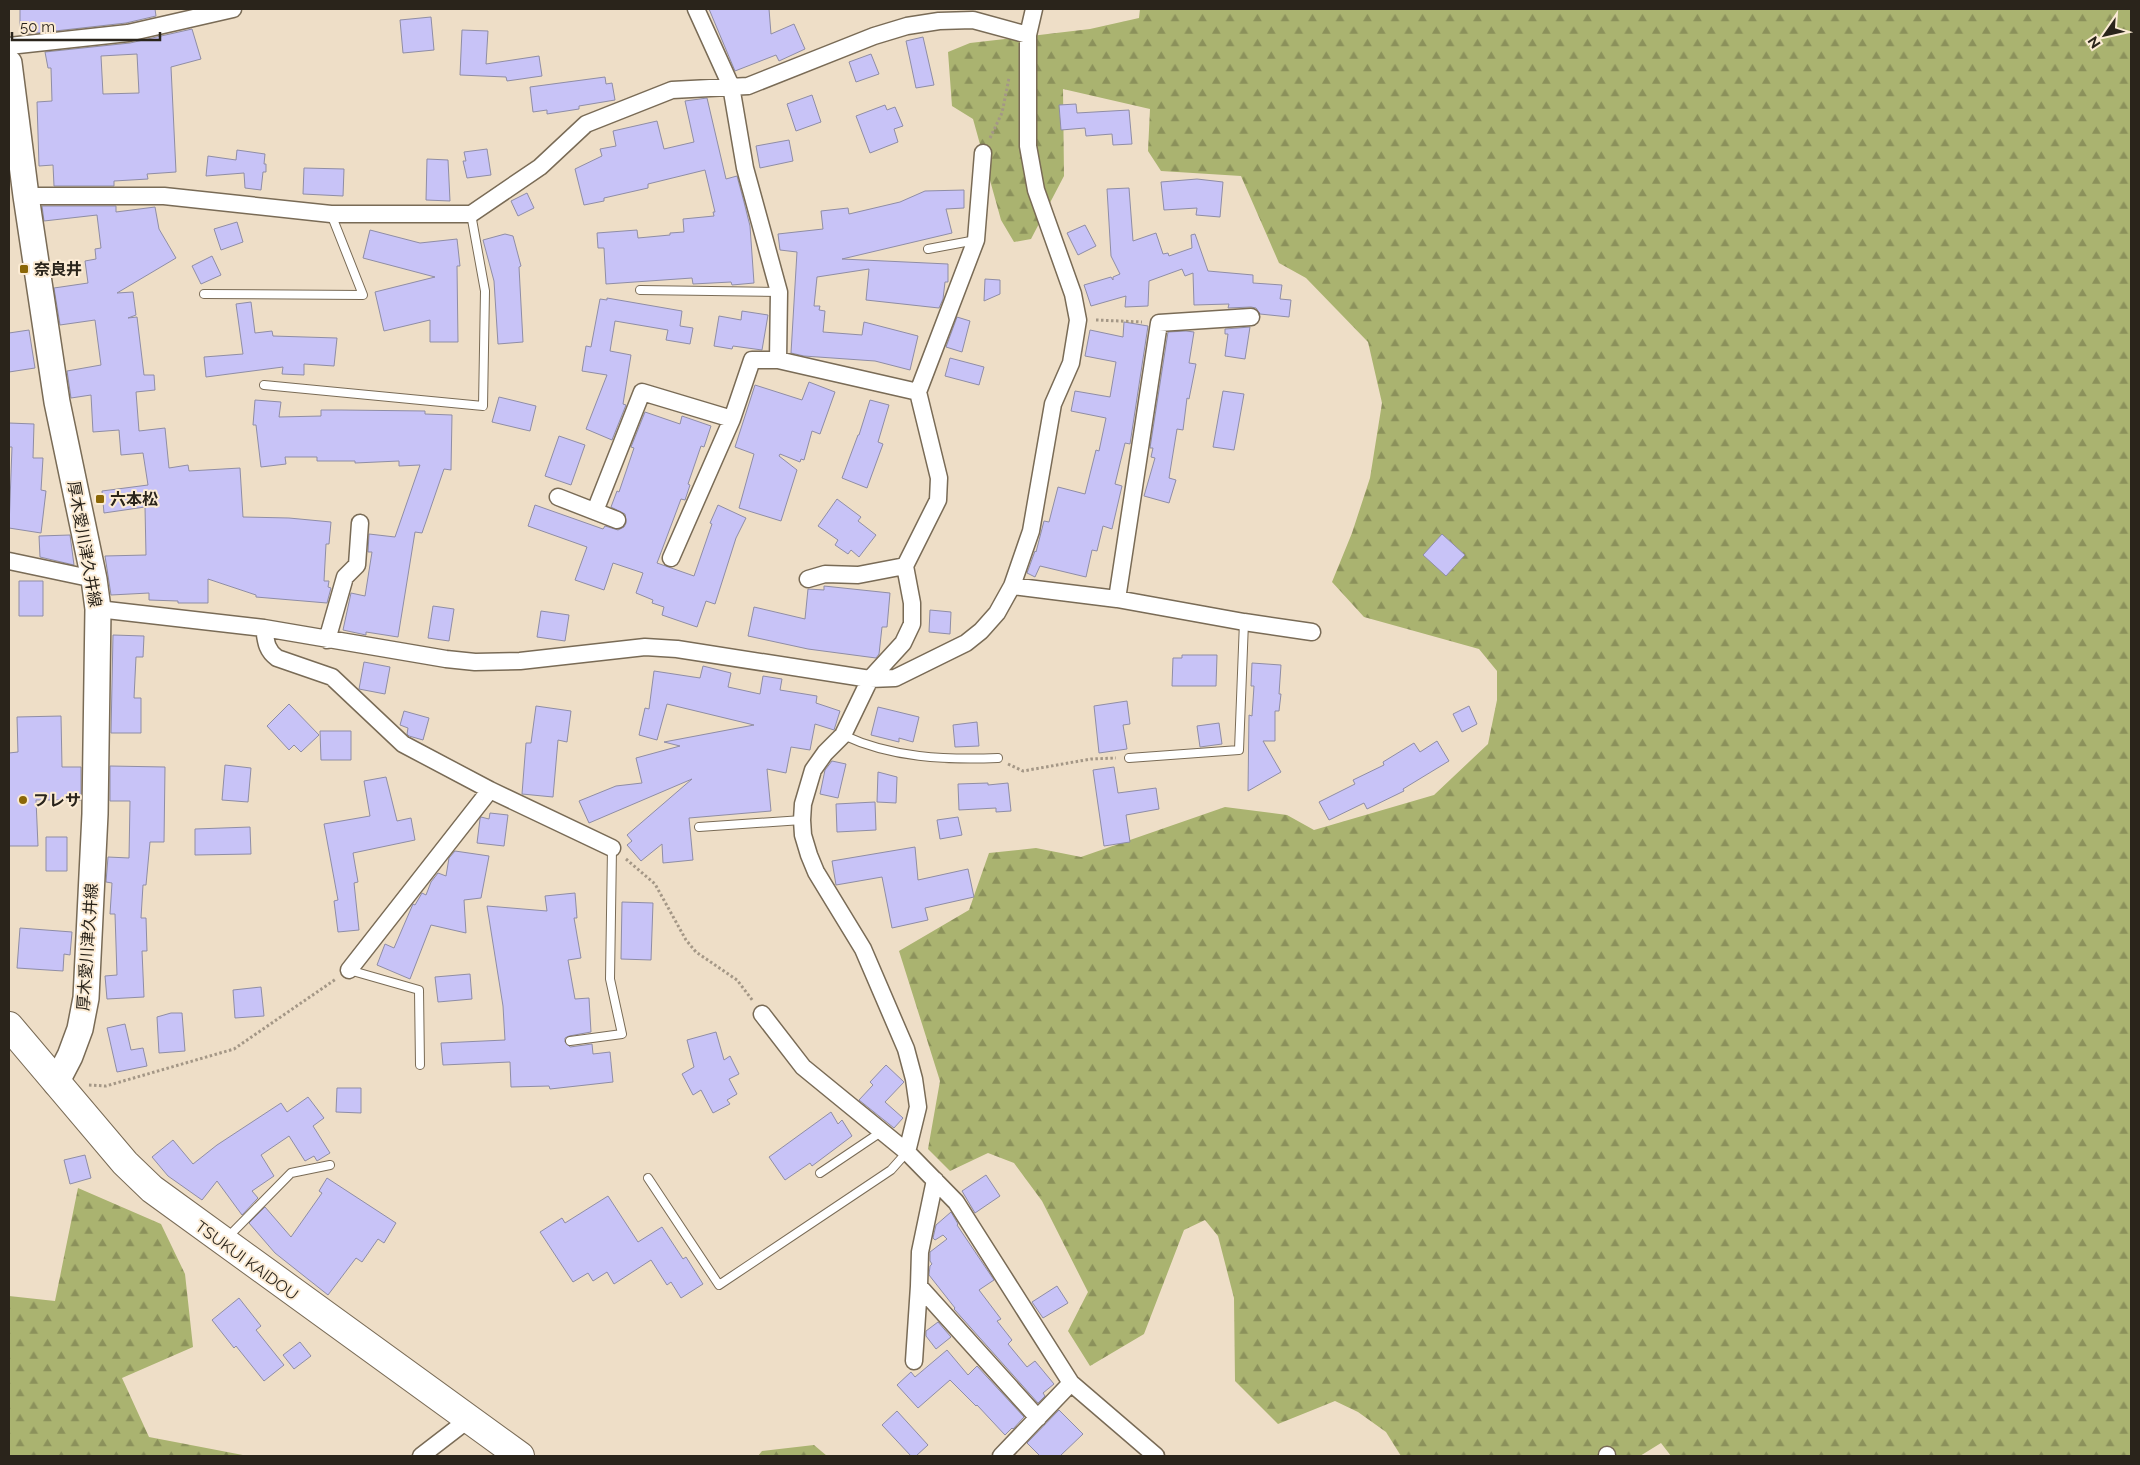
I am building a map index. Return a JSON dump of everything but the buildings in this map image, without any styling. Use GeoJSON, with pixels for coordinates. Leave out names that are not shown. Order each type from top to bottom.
{"type":"FeatureCollection","features":[{"type":"Feature","properties":{"kind":"highway","name":"TSUKUI KAIDOU"},"geometry":{"type":"LineString","coordinates":[[9,1026],[124,1163],[145,1182],[190,1218],[520,1456]]}},
{"type":"Feature","properties":{"kind":"main road","name":"厚木愛川津久井線"},"geometry":{"type":"LineString","coordinates":[[9,63],[26,196],[57,402],[94,579],[98,609],[95,814],[86,998],[77,1038],[56,1083]]}},
{"type":"Feature","properties":{"kind":"street"},"geometry":{"type":"LineString","coordinates":[[9,46],[128,33],[233,9]]}},
{"type":"Feature","properties":{"kind":"street"},"geometry":{"type":"LineString","coordinates":[[696,9],[731,86],[745,168],[780,292],[778,360]]}},
{"type":"Feature","properties":{"kind":"street"},"geometry":{"type":"LineString","coordinates":[[98,609],[264,628],[446,660],[475,662],[520,661],[645,647],[677,649],[870,680],[895,678],[966,643],[997,614],[1012,586],[1032,531],[1053,404],[1071,363],[1078,320],[1074,294],[1036,190],[1028,146],[1028,35],[1034,9]]}},
{"type":"Feature","properties":{"kind":"street"},"geometry":{"type":"LineString","coordinates":[[26,196],[164,196],[331,214],[471,214],[540,167],[586,124],[672,90],[748,86],[874,36],[907,26],[939,21],[973,20],[1028,35]]}},
{"type":"Feature","properties":{"kind":"street"},"geometry":{"type":"LineString","coordinates":[[907,1152],[918,1107],[914,1079],[906,1049],[863,950],[816,872],[803,835],[802,820],[805,795],[813,770],[825,753],[843,735],[870,680],[903,643],[912,624],[912,603],[905,566],[934,509],[940,478],[918,392],[976,240],[984,153]]}},
{"type":"Feature","properties":{"kind":"street"},"geometry":{"type":"LineString","coordinates":[[1117,599],[1159,323],[1252,317]]}},
{"type":"Feature","properties":{"kind":"street"},"geometry":{"type":"LineString","coordinates":[[671,558],[732,419],[752,360],[778,360],[918,392]]}},
{"type":"Feature","properties":{"kind":"street"},"geometry":{"type":"LineString","coordinates":[[595,511],[642,392],[732,419]]}},
{"type":"Feature","properties":{"kind":"street"},"geometry":{"type":"LineString","coordinates":[[558,497],[617,520]]}},
{"type":"Feature","properties":{"kind":"street"},"geometry":{"type":"LineString","coordinates":[[327,640],[345,577],[356,565],[360,522]]}},
{"type":"Feature","properties":{"kind":"street"},"geometry":{"type":"LineString","coordinates":[[9,561],[94,579]]}},
{"type":"Feature","properties":{"kind":"street"},"geometry":{"type":"LineString","coordinates":[[808,579],[825,574],[858,575],[905,566]]}},
{"type":"Feature","properties":{"kind":"street"},"geometry":{"type":"LineString","coordinates":[[1012,586],[1117,599],[1312,632]]}},
{"type":"Feature","properties":{"kind":"street"},"geometry":{"type":"LineString","coordinates":[[264,628],[266,644],[272,654],[277,658],[332,677],[403,744],[490,790],[612,848]]}},
{"type":"Feature","properties":{"kind":"street"},"geometry":{"type":"LineString","coordinates":[[349,970],[490,790]]}},
{"type":"Feature","properties":{"kind":"street"},"geometry":{"type":"LineString","coordinates":[[762,1014],[803,1068],[907,1152],[956,1202],[1071,1382],[1156,1456]]}},
{"type":"Feature","properties":{"kind":"street"},"geometry":{"type":"LineString","coordinates":[[914,1361],[920,1252],[936,1180]]}},
{"type":"Feature","properties":{"kind":"street"},"geometry":{"type":"LineString","coordinates":[[919,1286],[1038,1418]]}},
{"type":"Feature","properties":{"kind":"street"},"geometry":{"type":"LineString","coordinates":[[1001,1456],[1071,1382]]}},
{"type":"Feature","properties":{"kind":"street"},"geometry":{"type":"LineString","coordinates":[[421,1456],[469,1419]]}},
{"type":"Feature","properties":{"kind":"lane"},"geometry":{"type":"LineString","coordinates":[[204,294],[363,295],[331,214]]}},
{"type":"Feature","properties":{"kind":"lane"},"geometry":{"type":"LineString","coordinates":[[264,385],[483,406],[485,291],[471,214]]}},
{"type":"Feature","properties":{"kind":"lane"},"geometry":{"type":"LineString","coordinates":[[928,249],[976,240]]}},
{"type":"Feature","properties":{"kind":"lane"},"geometry":{"type":"LineString","coordinates":[[640,290],[780,292]]}},
{"type":"Feature","properties":{"kind":"lane"},"geometry":{"type":"LineString","coordinates":[[1129,758],[1239,750],[1244,622]]}},
{"type":"Feature","properties":{"kind":"lane"},"geometry":{"type":"LineString","coordinates":[[843,735],[859,742],[912,756],[956,760],[998,758]]}},
{"type":"Feature","properties":{"kind":"lane"},"geometry":{"type":"LineString","coordinates":[[699,826],[802,820]]}},
{"type":"Feature","properties":{"kind":"lane"},"geometry":{"type":"LineString","coordinates":[[570,1041],[622,1034],[610,978],[612,848]]}},
{"type":"Feature","properties":{"kind":"lane"},"geometry":{"type":"LineString","coordinates":[[349,970],[419,990],[420,1065]]}},
{"type":"Feature","properties":{"kind":"lane"},"geometry":{"type":"LineString","coordinates":[[820,1173],[881,1132]]}},
{"type":"Feature","properties":{"kind":"lane"},"geometry":{"type":"LineString","coordinates":[[648,1178],[720,1285],[890,1170],[907,1152]]}},
{"type":"Feature","properties":{"kind":"lane"},"geometry":{"type":"LineString","coordinates":[[223,1242],[291,1173],[330,1165]]}},
{"type":"Feature","properties":{"kind":"path"},"geometry":{"type":"LineString","coordinates":[[984,153],[1002,113],[1010,74]]}},
{"type":"Feature","properties":{"kind":"path"},"geometry":{"type":"LineString","coordinates":[[1078,320],[1159,323]]}},
{"type":"Feature","properties":{"kind":"path"},"geometry":{"type":"LineString","coordinates":[[998,758],[1023,771],[1091,759],[1129,758]]}},
{"type":"Feature","properties":{"kind":"path"},"geometry":{"type":"LineString","coordinates":[[612,848],[656,884],[686,940],[696,952],[737,980],[762,1014]]}},
{"type":"Feature","properties":{"kind":"path"},"geometry":{"type":"LineString","coordinates":[[56,1083],[106,1086],[234,1049],[349,970]]}},
{"type":"Feature","properties":{"kind":"green space"},"geometry":{"type":"Polygon","coordinates":[[[1140,9],[2131,9],[2131,1456],[1671,1456],[1661,1443],[1640,1456],[1401,1456],[1386,1432],[1358,1412],[1335,1401],[1278,1424],[1235,1381],[1234,1298],[1218,1236],[1205,1220],[1184,1230],[1144,1334],[1090,1366],[1068,1331],[1088,1292],[1042,1201],[1014,1163],[988,1153],[950,1171],[928,1149],[940,1081],[899,951],[969,910],[989,853],[1036,848],[1081,857],[1225,807],[1287,815],[1314,830],[1434,795],[1488,744],[1497,700],[1497,671],[1479,649],[1364,617],[1332,582],[1352,533],[1370,478],[1382,403],[1368,342],[1306,278],[1279,263],[1241,176],[1161,171],[1148,151],[1150,109],[1063,89],[1064,176],[1031,239],[1014,242],[1001,220],[973,119],[952,106],[948,52],[970,43],[1090,29],[1139,18],[1140,9]]]}},
{"type":"Feature","properties":{"kind":"green space"},"geometry":{"type":"Polygon","coordinates":[[[78,1188],[161,1224],[185,1274],[193,1347],[122,1378],[149,1437],[248,1456],[9,1456],[9,1296],[55,1301],[78,1188]]]}},
{"type":"Feature","properties":{"kind":"green space"},"geometry":{"type":"Polygon","coordinates":[[[814,1445],[827,1456],[758,1456],[762,1451],[814,1445]]]}},
{"type":"Feature","properties":{"kind":"place","name":"奈良井"},"geometry":{"type":"Point","coordinates":[24,269]}},
{"type":"Feature","properties":{"kind":"place","name":"六本松"},"geometry":{"type":"Point","coordinates":[100,499]}},
{"type":"Feature","properties":{"kind":"place","name":"フレサ"},"geometry":{"type":"Point","coordinates":[23,800]}}]}
